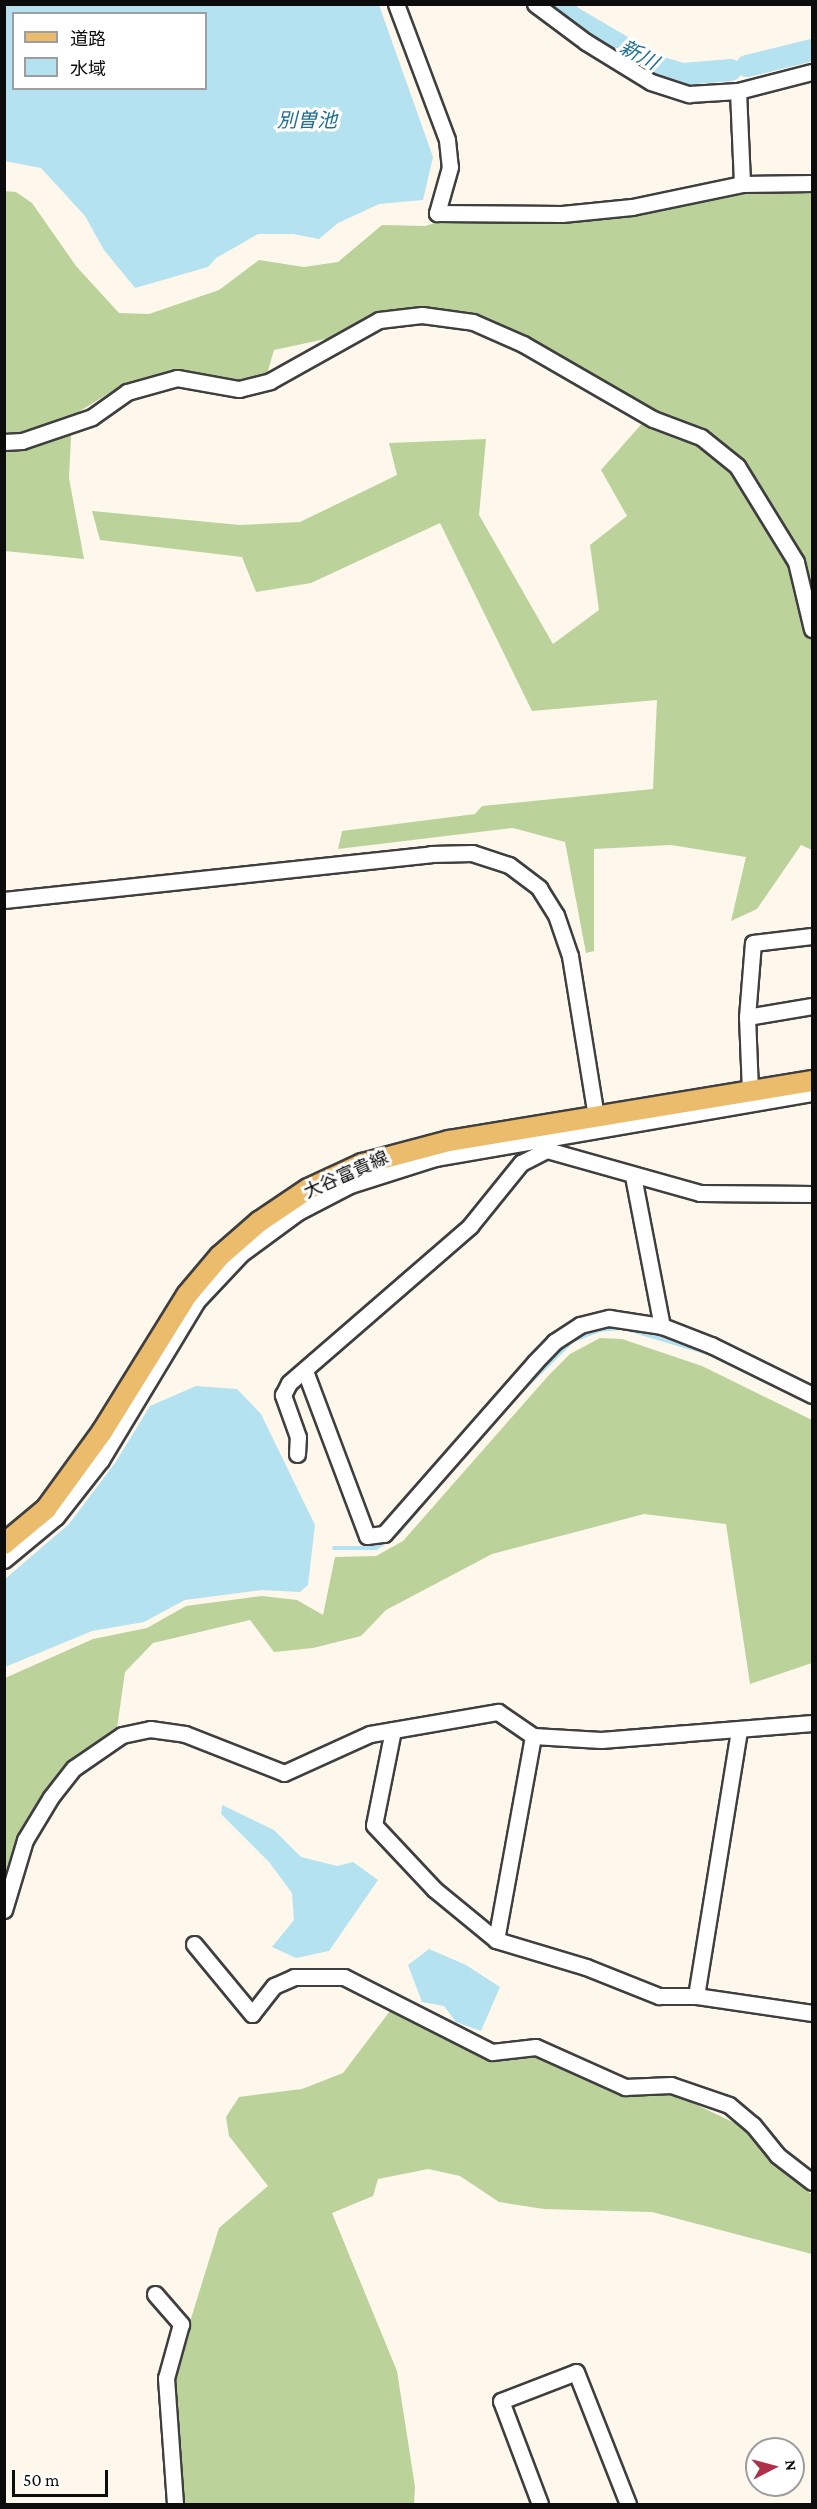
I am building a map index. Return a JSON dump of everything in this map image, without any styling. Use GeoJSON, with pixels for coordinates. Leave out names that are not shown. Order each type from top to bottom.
{"type":"FeatureCollection","features":[{"type":"Feature","properties":{"kind":"main road","name":"大谷富貴線"},"geometry":{"type":"LineString","coordinates":[[4,1544],[46,1509],[102,1432],[187,1295],[220,1256],[259,1222],[308,1189],[383,1158],[449,1141],[813,1081]]}},
{"type":"Feature","properties":{"kind":"street"},"geometry":{"type":"LineString","coordinates":[[396,4],[447,140],[450,167],[437,213],[562,214],[632,207],[742,184],[813,183]]}},
{"type":"Feature","properties":{"kind":"street"},"geometry":{"type":"LineString","coordinates":[[535,4],[586,42],[651,82],[689,94],[738,91],[813,72]]}},
{"type":"Feature","properties":{"kind":"street"},"geometry":{"type":"LineString","coordinates":[[738,91],[742,184]]}},
{"type":"Feature","properties":{"kind":"street"},"geometry":{"type":"LineString","coordinates":[[4,442],[22,441],[92,417],[127,392],[177,378],[238,389],[270,381],[379,320],[422,315],[473,322],[523,344],[653,419],[701,437],[737,466],[796,562],[813,629]]}},
{"type":"Feature","properties":{"kind":"street"},"geometry":{"type":"LineString","coordinates":[[4,900],[431,854],[472,853],[509,865],[539,888],[556,915],[567,946],[596,1116]]}},
{"type":"Feature","properties":{"kind":"street"},"geometry":{"type":"LineString","coordinates":[[750,1091],[747,1017],[753,943],[813,936]]}},
{"type":"Feature","properties":{"kind":"street"},"geometry":{"type":"LineString","coordinates":[[747,1017],[813,1006]]}},
{"type":"Feature","properties":{"kind":"street"},"geometry":{"type":"LineString","coordinates":[[4,1560],[56,1517],[101,1460],[197,1301],[241,1254],[298,1212],[350,1185],[435,1158],[813,1093]]}},
{"type":"Feature","properties":{"kind":"street"},"geometry":{"type":"LineString","coordinates":[[297,1454],[298,1437],[283,1395],[289,1383],[470,1226],[521,1163],[547,1150],[700,1193],[813,1194]]}},
{"type":"Feature","properties":{"kind":"street"},"geometry":{"type":"LineString","coordinates":[[633,1176],[662,1326]]}},
{"type":"Feature","properties":{"kind":"street"},"geometry":{"type":"LineString","coordinates":[[305,1371],[367,1536],[384,1534],[554,1342],[580,1325],[609,1318],[662,1326],[711,1345],[813,1395]]}},
{"type":"Feature","properties":{"kind":"street"},"geometry":{"type":"LineString","coordinates":[[4,1910],[25,1840],[51,1797],[74,1768],[122,1735],[150,1729],[185,1734],[284,1773],[370,1734],[498,1712],[532,1736],[601,1740],[813,1722]]}},
{"type":"Feature","properties":{"kind":"street"},"geometry":{"type":"LineString","coordinates":[[393,1730],[374,1825],[434,1889],[496,1940],[586,1967],[659,1996],[696,1996],[813,2013]]}},
{"type":"Feature","properties":{"kind":"street"},"geometry":{"type":"LineString","coordinates":[[696,1996],[739,1730]]}},
{"type":"Feature","properties":{"kind":"street"},"geometry":{"type":"LineString","coordinates":[[496,1940],[532,1736]]}},
{"type":"Feature","properties":{"kind":"street"},"geometry":{"type":"LineString","coordinates":[[194,1944],[252,2014],[274,1986],[294,1977],[344,1977],[492,2052],[536,2047],[624,2087],[671,2085],[729,2105],[753,2125],[777,2155],[813,2182]]}},
{"type":"Feature","properties":{"kind":"street"},"geometry":{"type":"LineString","coordinates":[[155,2294],[181,2324],[166,2378],[175,2505]]}},
{"type":"Feature","properties":{"kind":"street"},"geometry":{"type":"LineString","coordinates":[[540,2505],[501,2401],[576,2372],[627,2505]]}},
{"type":"Feature","properties":{"kind":"green space"},"geometry":{"type":"Polygon","coordinates":[[[812,190],[812,850],[801,845],[757,909],[731,921],[746,857],[671,845],[594,849],[594,951],[586,953],[565,842],[513,828],[338,849],[342,831],[475,814],[482,806],[653,789],[657,700],[532,711],[440,523],[311,583],[256,592],[242,557],[100,540],[92,511],[240,525],[300,522],[397,475],[389,443],[486,439],[479,515],[553,644],[599,610],[590,545],[627,516],[601,470],[653,411],[477,316],[420,308],[375,312],[330,338],[274,350],[267,374],[234,381],[178,371],[122,385],[72,416],[69,478],[84,559],[5,551],[4,191],[16,192],[32,203],[76,266],[119,313],[149,314],[219,290],[259,260],[304,267],[338,262],[382,225],[425,226],[442,221],[561,222],[634,215],[740,192],[812,190]]]}},
{"type":"Feature","properties":{"kind":"green space"},"geometry":{"type":"Polygon","coordinates":[[[600,1338],[622,1339],[702,1366],[812,1420],[812,1663],[750,1684],[726,1524],[644,1514],[492,1554],[386,1610],[361,1636],[313,1648],[274,1652],[250,1620],[153,1643],[125,1672],[117,1728],[67,1766],[26,1820],[5,1875],[5,1678],[93,1639],[147,1628],[186,1606],[262,1596],[297,1600],[323,1615],[335,1557],[376,1556],[403,1541],[549,1375],[570,1354],[600,1338]]]}},
{"type":"Feature","properties":{"kind":"green space"},"geometry":{"type":"Polygon","coordinates":[[[390,2011],[488,2059],[536,2055],[620,2093],[670,2092],[739,2125],[812,2195],[812,2254],[652,2212],[544,2209],[499,2202],[460,2176],[428,2169],[378,2179],[373,2196],[332,2213],[397,2371],[415,2487],[414,2504],[183,2504],[173,2377],[219,2228],[268,2186],[229,2136],[226,2117],[239,2097],[302,2089],[343,2073],[390,2011]]]}},
{"type":"Feature","properties":{"kind":"water","name":"別曽池"},"geometry":{"type":"Polygon","coordinates":[[[4,5],[379,5],[433,157],[423,200],[379,204],[338,223],[319,239],[293,234],[258,234],[216,258],[208,267],[135,288],[104,250],[85,216],[41,168],[5,161],[4,5]]]}},
{"type":"Feature","properties":{"kind":"water"},"geometry":{"type":"Polygon","coordinates":[[[196,1386],[237,1389],[261,1414],[315,1525],[308,1585],[300,1592],[262,1590],[185,1600],[144,1622],[92,1631],[5,1667],[5,1579],[69,1524],[115,1463],[150,1406],[196,1386]]]}},
{"type":"Feature","properties":{"kind":"water"},"geometry":{"type":"Polygon","coordinates":[[[222,1805],[274,1830],[301,1857],[337,1866],[353,1862],[378,1880],[329,1951],[296,1958],[272,1947],[294,1920],[292,1893],[269,1862],[221,1814],[222,1805]]]}},
{"type":"Feature","properties":{"kind":"water"},"geometry":{"type":"Polygon","coordinates":[[[429,1949],[466,1965],[500,1987],[481,2031],[456,2022],[444,2006],[422,2002],[408,1965],[429,1949]]]}},
{"type":"Feature","properties":{"kind":"waterway","name":"新川"},"geometry":{"type":"LineString","coordinates":[[557,4],[572,17],[656,66],[683,74],[731,70]]}},
{"type":"Feature","properties":{"kind":"waterway","name":"新川"},"geometry":{"type":"LineString","coordinates":[[747,66],[812,50]]}},
{"type":"Feature","properties":{"kind":"waterway"},"geometry":{"type":"LineString","coordinates":[[508,1404],[572,1341],[599,1330],[624,1328],[708,1353],[812,1404]]}},
{"type":"Feature","properties":{"kind":"waterway"},"geometry":{"type":"LineString","coordinates":[[334,1548],[376,1548],[398,1533],[483,1432]]}}]}
